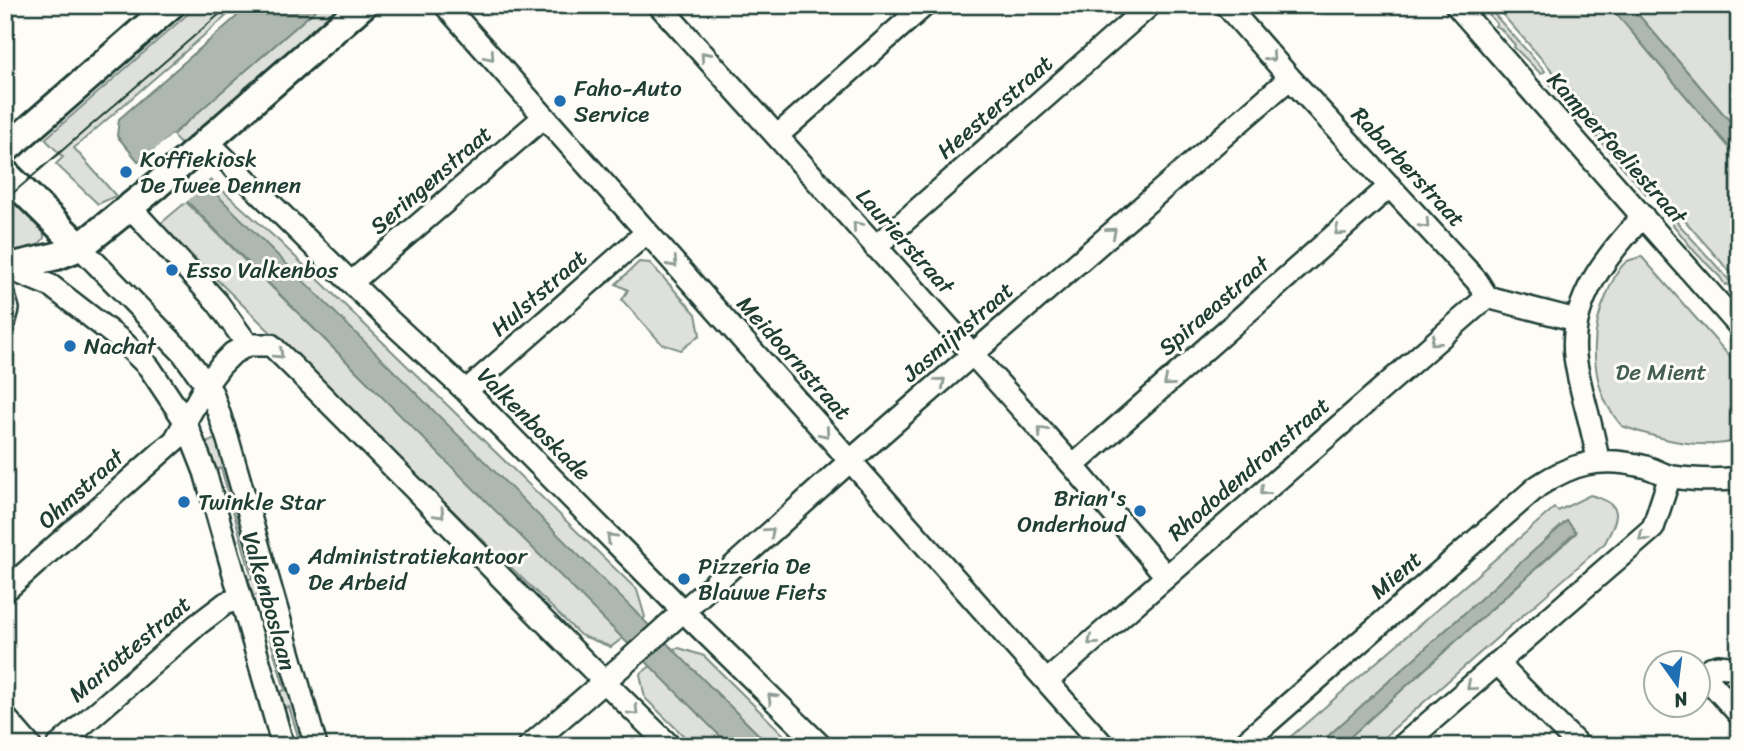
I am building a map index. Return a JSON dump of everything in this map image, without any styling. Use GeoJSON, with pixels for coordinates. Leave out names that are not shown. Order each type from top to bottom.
{"type":"FeatureCollection","features":[{"type":"Feature","properties":{"kind":"main road"},"geometry":{"type":"LineString","coordinates":[[5,267],[57,256],[80,247],[157,185],[363,5]]}},
{"type":"Feature","properties":{"kind":"main road"},"geometry":{"type":"LineString","coordinates":[[5,150],[161,8]]}},
{"type":"Feature","properties":{"kind":"main road"},"geometry":{"type":"LineString","coordinates":[[5,173],[80,247]]}},
{"type":"Feature","properties":{"kind":"street","name":"Meidoornstraat"},"geometry":{"type":"LineString","coordinates":[[445,5],[1104,746]]}},
{"type":"Feature","properties":{"kind":"street","name":"Laurierstraat"},"geometry":{"type":"LineString","coordinates":[[659,5],[1073,466],[1166,576]]}},
{"type":"Feature","properties":{"kind":"street","name":"Heesterstraat"},"geometry":{"type":"LineString","coordinates":[[875,247],[1150,5]]}},
{"type":"Feature","properties":{"kind":"street","name":"Rabarberstraat"},"geometry":{"type":"LineString","coordinates":[[1227,5],[1290,78],[1477,281],[1487,297]]}},
{"type":"Feature","properties":{"kind":"street","name":"Kamperfoeliestraat"},"geometry":{"type":"LineString","coordinates":[[1456,5],[1739,326]]}},
{"type":"Feature","properties":{"kind":"street"},"geometry":{"type":"LineString","coordinates":[[778,136],[922,6]]}},
{"type":"Feature","properties":{"kind":"street","name":"Jasmijnstraat"},"geometry":{"type":"LineString","coordinates":[[529,746],[664,629],[850,461],[1290,78]]}},
{"type":"Feature","properties":{"kind":"street","name":"Seringenstraat"},"geometry":{"type":"LineString","coordinates":[[352,282],[544,117]]}},
{"type":"Feature","properties":{"kind":"street","name":"Valkenboskade"},"geometry":{"type":"LineString","coordinates":[[199,149],[352,282],[466,391],[682,610],[821,746]]}},
{"type":"Feature","properties":{"kind":"street","name":"Spiraeastraat"},"geometry":{"type":"LineString","coordinates":[[1073,466],[1390,186]]}},
{"type":"Feature","properties":{"kind":"street"},"geometry":{"type":"LineString","coordinates":[[130,207],[217,302],[248,345]]}},
{"type":"Feature","properties":{"kind":"street"},"geometry":{"type":"LineString","coordinates":[[1598,461],[1575,357],[1576,320],[1589,287],[1607,258],[1643,216]]}},
{"type":"Feature","properties":{"kind":"street","name":"Hulststraat"},"geometry":{"type":"LineString","coordinates":[[466,391],[646,233]]}},
{"type":"Feature","properties":{"kind":"street","name":"Valkenboslaan"},"geometry":{"type":"LineString","coordinates":[[80,247],[183,353],[212,393],[316,746]]}},
{"type":"Feature","properties":{"kind":"street","name":"Valkenboslaan"},"geometry":{"type":"LineString","coordinates":[[5,267],[51,286],[122,341],[149,367],[185,421],[205,472],[284,746]]}},
{"type":"Feature","properties":{"kind":"street"},"geometry":{"type":"LineString","coordinates":[[1487,297],[1576,320]]}},
{"type":"Feature","properties":{"kind":"street","name":"Rhododendronstraat"},"geometry":{"type":"LineString","coordinates":[[1047,681],[1487,297]]}},
{"type":"Feature","properties":{"kind":"street"},"geometry":{"type":"LineString","coordinates":[[5,299],[8,309],[5,320]]}},
{"type":"Feature","properties":{"kind":"street"},"geometry":{"type":"LineString","coordinates":[[206,385],[233,353],[248,345],[271,345],[670,746]]}},
{"type":"Feature","properties":{"kind":"street","name":"Ohmstraat"},"geometry":{"type":"LineString","coordinates":[[5,591],[175,440],[206,385]]}},
{"type":"Feature","properties":{"kind":"street","name":"Mient"},"geometry":{"type":"LineString","coordinates":[[1241,746],[1538,486],[1558,474],[1598,461],[1615,460],[1670,476],[1708,481],[1739,478]]}},
{"type":"Feature","properties":{"kind":"street"},"geometry":{"type":"LineString","coordinates":[[1402,746],[1653,528],[1670,476]]}},
{"type":"Feature","properties":{"kind":"street","name":"Mariottestraat"},"geometry":{"type":"LineString","coordinates":[[58,746],[197,625],[226,603],[241,599]]}},
{"type":"Feature","properties":{"kind":"street"},"geometry":{"type":"LineString","coordinates":[[1497,663],[1579,746]]}},
{"type":"Feature","properties":{"kind":"street"},"geometry":{"type":"LineString","coordinates":[[1739,668],[1718,666],[1710,668],[1709,675],[1710,682],[1739,714]]}},
{"type":"Feature","properties":{"kind":"street"},"geometry":{"type":"LineString","coordinates":[[5,717],[30,746]]}},
{"type":"Feature","properties":{"kind":"green space"},"geometry":{"type":"Polygon","coordinates":[[[198,5],[239,5],[74,148],[116,196],[98,204],[56,164],[63,157],[45,139],[198,5]]]}},
{"type":"Feature","properties":{"kind":"green space"},"geometry":{"type":"Polygon","coordinates":[[[321,5],[345,5],[183,147],[172,135],[321,5]]]}},
{"type":"Feature","properties":{"kind":"green space"},"geometry":{"type":"Polygon","coordinates":[[[1480,5],[1486,5],[1545,71],[1541,74],[1514,47],[1480,5]]]}},
{"type":"Feature","properties":{"kind":"green space"},"geometry":{"type":"Polygon","coordinates":[[[1494,5],[1609,5],[1739,159],[1739,282],[1494,5]]]}},
{"type":"Feature","properties":{"kind":"green space"},"geometry":{"type":"Polygon","coordinates":[[[1630,5],[1739,5],[1739,132],[1630,5]]]}},
{"type":"Feature","properties":{"kind":"green space"},"geometry":{"type":"Polygon","coordinates":[[[1551,78],[1647,187],[1646,194],[1582,120],[1556,95],[1547,81],[1551,78]]]}},
{"type":"Feature","properties":{"kind":"green space"},"geometry":{"type":"Polygon","coordinates":[[[211,180],[280,242],[637,590],[645,617],[642,621],[205,185],[211,180]]]}},
{"type":"Feature","properties":{"kind":"green space"},"geometry":{"type":"Polygon","coordinates":[[[5,187],[43,225],[44,238],[36,248],[8,255],[5,253],[5,187]]]}},
{"type":"Feature","properties":{"kind":"green space"},"geometry":{"type":"Polygon","coordinates":[[[1658,201],[1739,291],[1739,298],[1662,214],[1655,204],[1658,201]]]}},
{"type":"Feature","properties":{"kind":"green space"},"geometry":{"type":"Polygon","coordinates":[[[186,202],[624,637],[611,647],[580,635],[160,224],[186,202]]]}},
{"type":"Feature","properties":{"kind":"green space","name":"De Mient"},"geometry":{"type":"Polygon","coordinates":[[[1641,256],[1739,367],[1739,440],[1694,444],[1665,439],[1622,426],[1611,412],[1603,396],[1595,362],[1597,327],[1601,310],[1617,273],[1626,262],[1641,256]]]}},
{"type":"Feature","properties":{"kind":"green space"},"geometry":{"type":"Polygon","coordinates":[[[639,262],[650,263],[696,314],[700,335],[681,350],[662,344],[622,300],[628,290],[616,284],[639,262]]]}},
{"type":"Feature","properties":{"kind":"green space"},"geometry":{"type":"Polygon","coordinates":[[[218,438],[308,746],[301,746],[289,707],[280,709],[276,693],[285,690],[257,595],[248,597],[243,581],[252,578],[221,468],[211,471],[203,444],[218,438]]]}},
{"type":"Feature","properties":{"kind":"green space"},"geometry":{"type":"Polygon","coordinates":[[[1590,495],[1609,503],[1616,512],[1605,543],[1374,746],[1340,746],[1576,533],[1567,521],[1317,746],[1280,746],[1554,508],[1558,511],[1590,495]]]}},
{"type":"Feature","properties":{"kind":"green space"},"geometry":{"type":"Polygon","coordinates":[[[679,648],[704,656],[795,746],[770,746],[671,649],[679,648]]]}},
{"type":"Feature","properties":{"kind":"green space"},"geometry":{"type":"Polygon","coordinates":[[[652,665],[730,746],[694,746],[645,698],[640,674],[652,665]]]}},
{"type":"Feature","properties":{"kind":"shaded area"},"geometry":{"type":"Polygon","coordinates":[[[250,5],[321,5],[164,142],[770,746],[730,746],[145,159],[138,161],[117,136],[119,119],[250,5]]]}},
{"type":"Feature","properties":{"kind":"shaded area"},"geometry":{"type":"Polygon","coordinates":[[[1609,5],[1630,5],[1739,132],[1739,159],[1609,5]]]}},
{"type":"Feature","properties":{"kind":"shaded area"},"geometry":{"type":"Polygon","coordinates":[[[1567,521],[1576,532],[1340,746],[1317,746],[1567,521]]]}},
{"type":"Feature","properties":{"kind":"pier"},"geometry":{"type":"Polygon","coordinates":[[[172,135],[174,138],[168,142],[208,183],[184,204],[144,163],[138,164],[172,135]]]}},
{"type":"Feature","properties":{"kind":"tram line"},"geometry":{"type":"LineString","coordinates":[[5,200],[230,5]]}},
{"type":"Feature","properties":{"kind":"place","name":"Faho-Auto Service"},"geometry":{"type":"Point","coordinates":[560,101]}},
{"type":"Feature","properties":{"kind":"place","name":"Koffiekiosk De Twee Dennen"},"geometry":{"type":"Point","coordinates":[126,172]}},
{"type":"Feature","properties":{"kind":"place","name":"Esso Valkenbos"},"geometry":{"type":"Point","coordinates":[172,270]}},
{"type":"Feature","properties":{"kind":"place","name":"Nachat"},"geometry":{"type":"Point","coordinates":[70,346]}},
{"type":"Feature","properties":{"kind":"place","name":"Twinkle Star"},"geometry":{"type":"Point","coordinates":[184,502]}},
{"type":"Feature","properties":{"kind":"place","name":"Brian's Onderhoud"},"geometry":{"type":"Point","coordinates":[1140,511]}},
{"type":"Feature","properties":{"kind":"place","name":"Administratiekantoor De Arbeid"},"geometry":{"type":"Point","coordinates":[294,569]}},
{"type":"Feature","properties":{"kind":"place","name":"Pizzeria De Blauwe Fiets"},"geometry":{"type":"Point","coordinates":[684,579]}}]}
